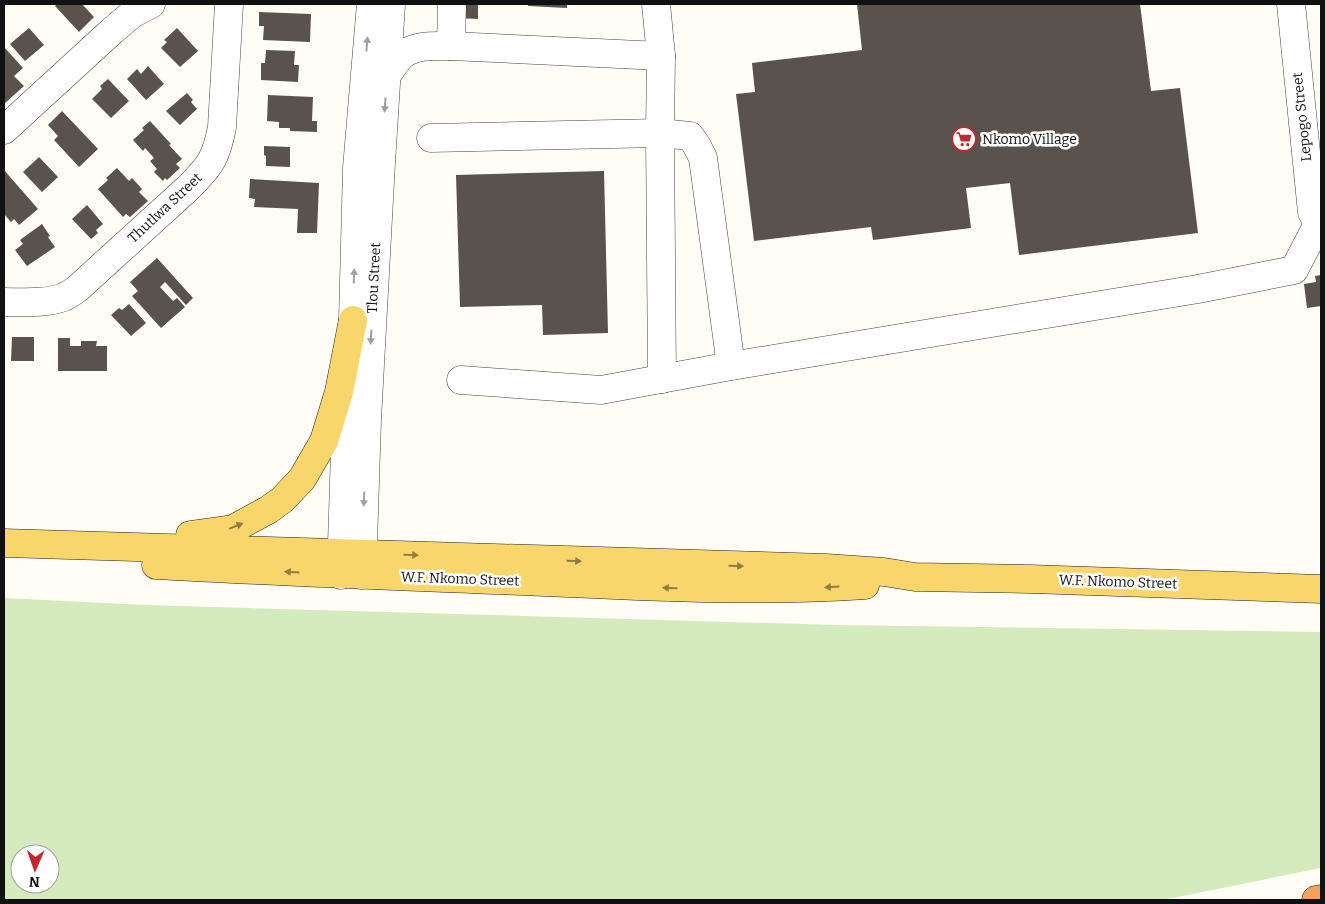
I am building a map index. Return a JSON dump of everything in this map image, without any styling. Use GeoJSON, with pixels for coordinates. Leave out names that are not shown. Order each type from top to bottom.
{"type":"FeatureCollection","features":[{"type":"Feature","properties":{"kind":"highway"},"geometry":{"type":"LineString","coordinates":[[1316,900],[1321,899]]}},
{"type":"Feature","properties":{"kind":"main road"},"geometry":{"type":"LineString","coordinates":[[119,546],[233,529],[282,500],[302,479],[324,441],[339,392],[352,320]]}},
{"type":"Feature","properties":{"kind":"main road","name":"W.F. Nkomo Street"},"geometry":{"type":"LineString","coordinates":[[4,543],[119,546],[352,564]]}},
{"type":"Feature","properties":{"kind":"main road","name":"W.F. Nkomo Street"},"geometry":{"type":"LineString","coordinates":[[4,559],[352,564],[602,562],[826,568],[884,572],[915,577],[1030,578],[1321,589]]}},
{"type":"Feature","properties":{"kind":"street"},"geometry":{"type":"LineString","coordinates":[[4,130],[112,31],[132,14],[151,4]]}},
{"type":"Feature","properties":{"kind":"street","name":"Thutlwa Street"},"geometry":{"type":"LineString","coordinates":[[4,302],[51,300],[65,297],[77,289],[188,188],[212,161],[222,127],[229,4]]}},
{"type":"Feature","properties":{"kind":"street","name":"Tlou Street"},"geometry":{"type":"LineString","coordinates":[[352,564],[346,421],[358,168],[371,4]]}},
{"type":"Feature","properties":{"kind":"street"},"geometry":{"type":"LineString","coordinates":[[393,4],[404,23],[423,46]]}},
{"type":"Feature","properties":{"kind":"street","name":"Tlou Street"},"geometry":{"type":"LineString","coordinates":[[352,564],[367,420],[386,75],[393,4]]}},
{"type":"Feature","properties":{"kind":"street"},"geometry":{"type":"LineString","coordinates":[[451,46],[452,4]]}},
{"type":"Feature","properties":{"kind":"street"},"geometry":{"type":"LineString","coordinates":[[656,4],[661,56],[662,378]]}},
{"type":"Feature","properties":{"kind":"street","name":"Lepogo Street"},"geometry":{"type":"LineString","coordinates":[[1291,4],[1312,212],[1319,225]]}},
{"type":"Feature","properties":{"kind":"street"},"geometry":{"type":"LineString","coordinates":[[386,75],[400,57],[409,51],[423,46],[661,56]]}},
{"type":"Feature","properties":{"kind":"street"},"geometry":{"type":"LineString","coordinates":[[431,138],[660,133],[690,136],[703,158],[731,366]]}},
{"type":"Feature","properties":{"kind":"street"},"geometry":{"type":"LineString","coordinates":[[460,380],[601,390],[731,366],[1198,289],[1294,270],[1319,225]]}},
{"type":"Feature","properties":{"kind":"green space"},"geometry":{"type":"Polygon","coordinates":[[[4,598],[146,605],[837,625],[1321,632],[1321,868],[1163,900],[4,900],[4,598]]]}},
{"type":"Feature","properties":{"kind":"building"},"geometry":{"type":"Polygon","coordinates":[[[57,4],[82,4],[94,17],[79,32],[55,6],[57,4]]]}},
{"type":"Feature","properties":{"kind":"building"},"geometry":{"type":"Polygon","coordinates":[[[457,4],[478,4],[478,19],[457,18],[457,4]]]}},
{"type":"Feature","properties":{"kind":"building"},"geometry":{"type":"Polygon","coordinates":[[[528,4],[567,4],[567,8],[528,6],[528,4]]]}},
{"type":"Feature","properties":{"kind":"building","name":"Nkomo Village"},"geometry":{"type":"Polygon","coordinates":[[[857,4],[1140,4],[1151,91],[1180,88],[1198,233],[1019,255],[1010,183],[966,188],[971,228],[873,240],[871,227],[754,241],[736,94],[755,92],[752,63],[862,50],[857,4]]]}},
{"type":"Feature","properties":{"kind":"building"},"geometry":{"type":"Polygon","coordinates":[[[259,12],[311,14],[310,42],[263,40],[264,26],[259,26],[259,12]]]}},
{"type":"Feature","properties":{"kind":"building"},"geometry":{"type":"Polygon","coordinates":[[[29,28],[44,45],[25,61],[10,44],[29,28]]]}},
{"type":"Feature","properties":{"kind":"building"},"geometry":{"type":"Polygon","coordinates":[[[177,28],[198,51],[180,67],[161,48],[167,42],[164,40],[177,28]]]}},
{"type":"Feature","properties":{"kind":"building"},"geometry":{"type":"Polygon","coordinates":[[[4,47],[23,68],[14,76],[24,86],[4,104],[4,47]]]}},
{"type":"Feature","properties":{"kind":"building"},"geometry":{"type":"Polygon","coordinates":[[[266,50],[295,51],[294,65],[299,65],[298,82],[261,80],[261,63],[265,63],[266,50]]]}},
{"type":"Feature","properties":{"kind":"building"},"geometry":{"type":"Polygon","coordinates":[[[148,66],[164,84],[146,100],[127,79],[137,69],[141,74],[148,66]]]}},
{"type":"Feature","properties":{"kind":"building"},"geometry":{"type":"Polygon","coordinates":[[[108,79],[129,101],[111,118],[92,99],[102,89],[100,86],[108,79]]]}},
{"type":"Feature","properties":{"kind":"building"},"geometry":{"type":"Polygon","coordinates":[[[187,93],[197,109],[180,125],[166,111],[187,93]]]}},
{"type":"Feature","properties":{"kind":"building"},"geometry":{"type":"Polygon","coordinates":[[[268,95],[313,97],[312,121],[317,121],[317,132],[290,131],[290,128],[279,128],[279,122],[267,121],[268,95]]]}},
{"type":"Feature","properties":{"kind":"building"},"geometry":{"type":"Polygon","coordinates":[[[62,111],[98,149],[79,167],[54,140],[58,136],[48,125],[62,111]]]}},
{"type":"Feature","properties":{"kind":"building"},"geometry":{"type":"Polygon","coordinates":[[[150,121],[182,159],[176,164],[180,168],[167,180],[165,178],[163,181],[154,172],[157,169],[150,161],[154,158],[145,148],[143,151],[133,140],[144,130],[142,128],[150,121]]]}},
{"type":"Feature","properties":{"kind":"building"},"geometry":{"type":"Polygon","coordinates":[[[264,146],[290,147],[290,167],[266,166],[264,146]]]}},
{"type":"Feature","properties":{"kind":"building"},"geometry":{"type":"Polygon","coordinates":[[[39,157],[58,177],[42,192],[23,172],[39,157]]]}},
{"type":"Feature","properties":{"kind":"building"},"geometry":{"type":"Polygon","coordinates":[[[117,168],[129,181],[132,178],[142,189],[139,192],[148,201],[130,217],[126,214],[123,217],[98,189],[117,168]]]}},
{"type":"Feature","properties":{"kind":"building"},"geometry":{"type":"Polygon","coordinates":[[[4,170],[38,209],[19,225],[14,219],[11,222],[4,214],[4,170]]]}},
{"type":"Feature","properties":{"kind":"building"},"geometry":{"type":"Polygon","coordinates":[[[604,171],[608,333],[543,335],[542,305],[460,307],[456,175],[604,171]]]}},
{"type":"Feature","properties":{"kind":"building"},"geometry":{"type":"Polygon","coordinates":[[[250,179],[319,183],[317,233],[297,233],[298,209],[254,207],[255,199],[249,198],[250,179]]]}},
{"type":"Feature","properties":{"kind":"building"},"geometry":{"type":"Polygon","coordinates":[[[87,205],[103,224],[96,230],[98,233],[91,239],[72,219],[87,205]]]}},
{"type":"Feature","properties":{"kind":"building"},"geometry":{"type":"Polygon","coordinates":[[[42,224],[55,247],[27,266],[15,250],[23,244],[20,240],[42,224]]]}},
{"type":"Feature","properties":{"kind":"building"},"geometry":{"type":"Polygon","coordinates":[[[157,258],[193,298],[186,305],[165,282],[160,287],[173,301],[177,298],[185,307],[161,328],[132,296],[138,291],[130,282],[157,258]]]}},
{"type":"Feature","properties":{"kind":"building"},"geometry":{"type":"Polygon","coordinates":[[[1321,275],[1321,306],[1307,308],[1304,284],[1316,282],[1315,276],[1321,275]]]}},
{"type":"Feature","properties":{"kind":"building"},"geometry":{"type":"Polygon","coordinates":[[[129,304],[146,323],[131,336],[111,315],[119,308],[122,310],[129,304]]]}},
{"type":"Feature","properties":{"kind":"building"},"geometry":{"type":"Polygon","coordinates":[[[12,337],[34,337],[34,361],[11,361],[12,337]]]}},
{"type":"Feature","properties":{"kind":"building"},"geometry":{"type":"Polygon","coordinates":[[[58,338],[70,338],[70,346],[81,346],[81,341],[97,341],[96,346],[107,346],[107,371],[58,371],[58,338]]]}},
{"type":"Feature","properties":{"kind":"place","name":"Nkomo Village"},"geometry":{"type":"Point","coordinates":[964,139]}}]}
